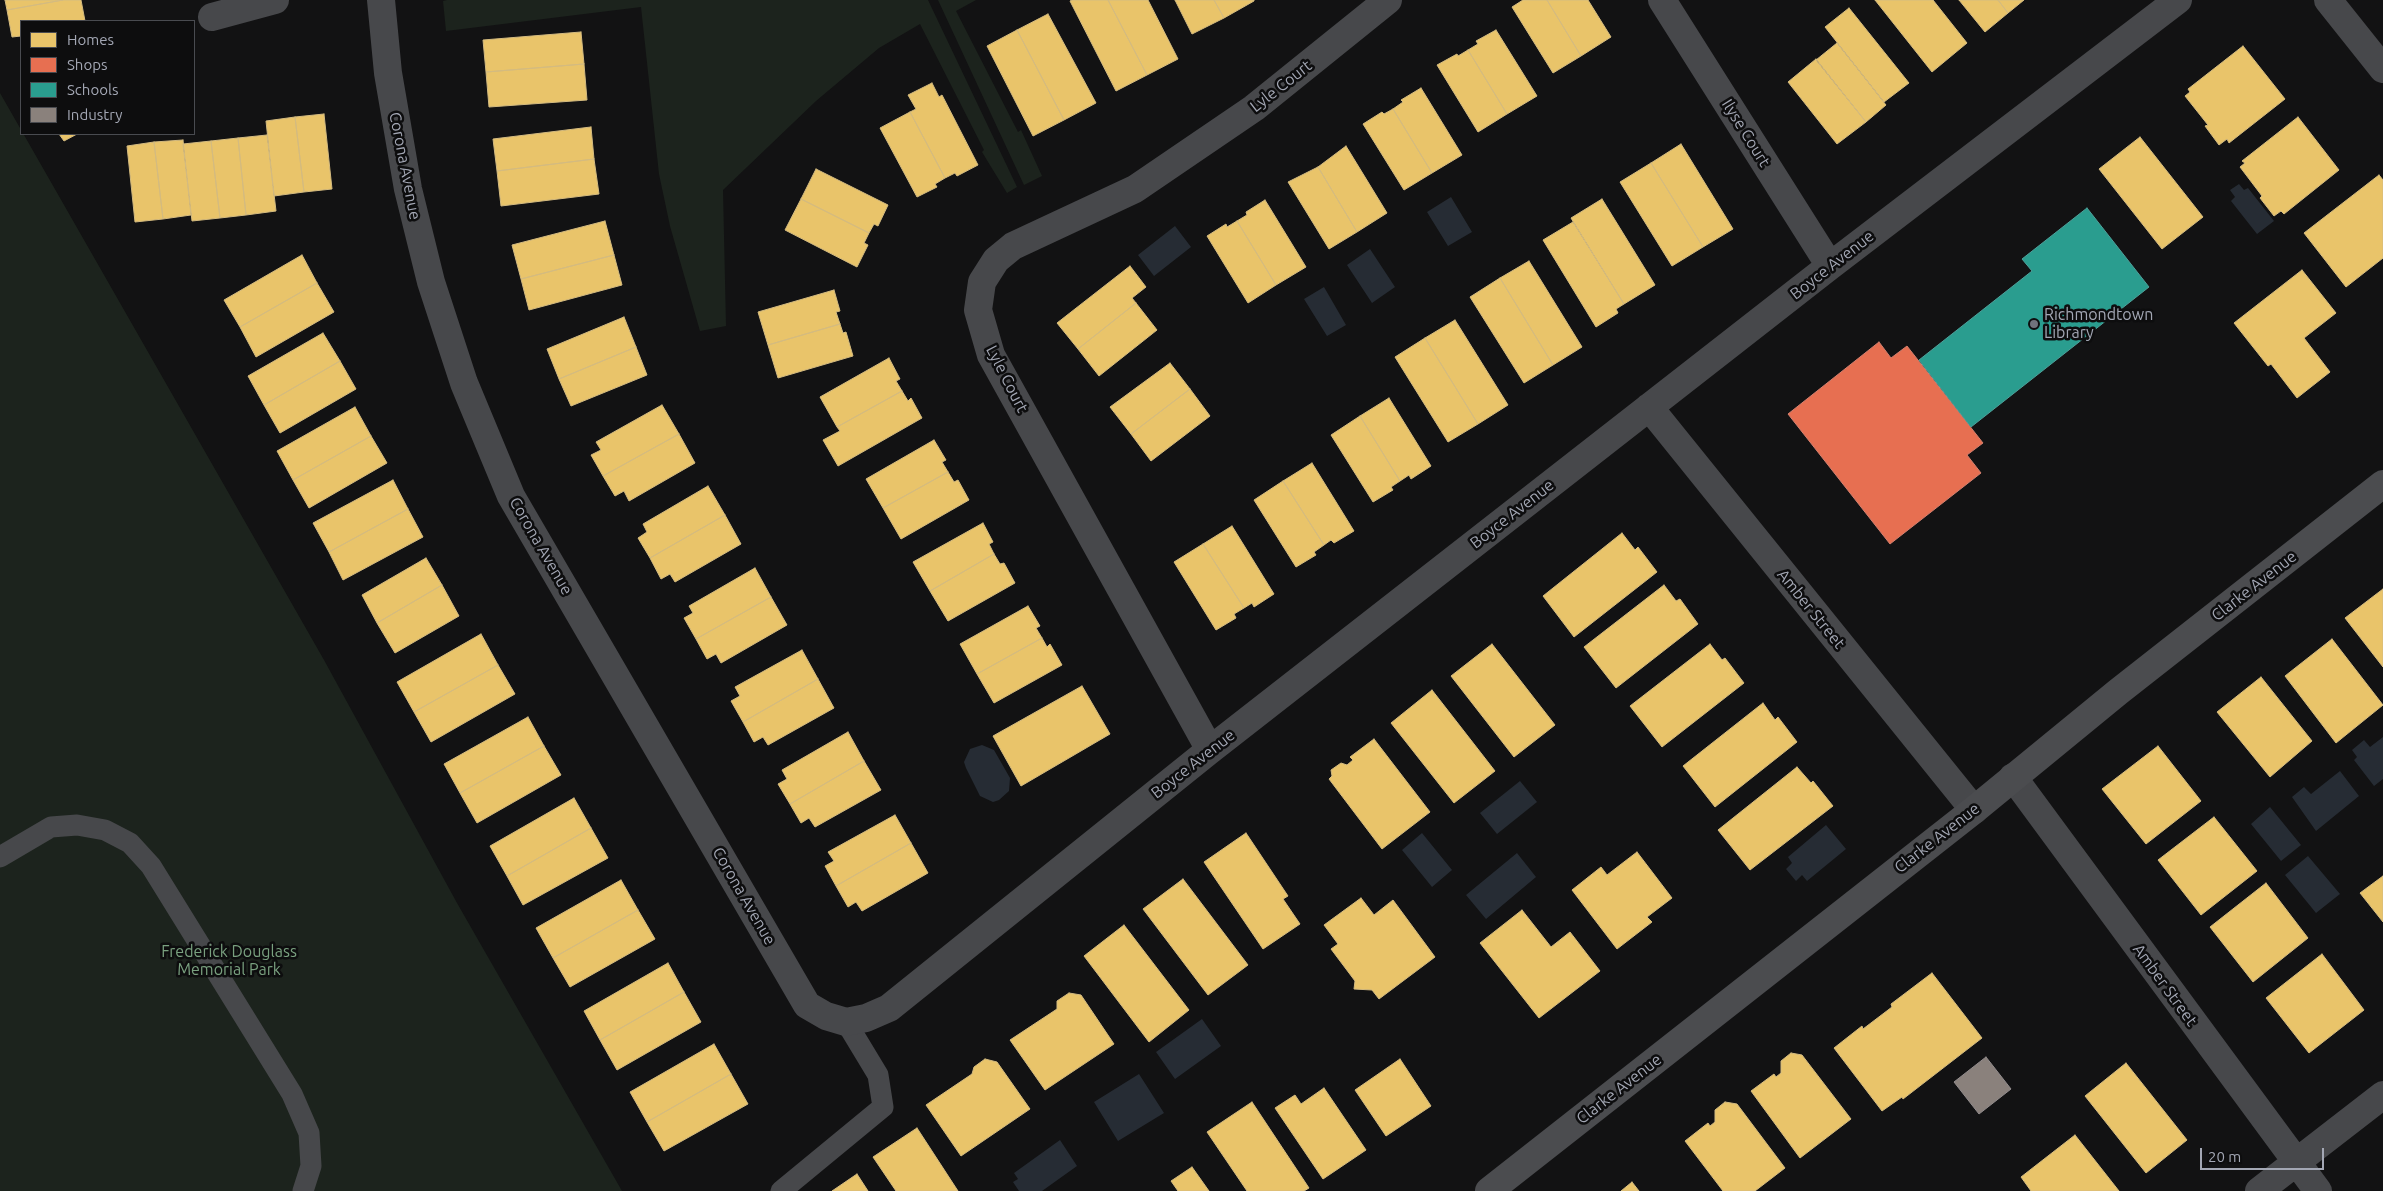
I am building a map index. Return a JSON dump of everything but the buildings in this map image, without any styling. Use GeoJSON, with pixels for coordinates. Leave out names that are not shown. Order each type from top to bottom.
{"type":"FeatureCollection","features":[{"type":"Feature","properties":{"kind":"street"},"geometry":{"type":"LineString","coordinates":[[212,17],[275,0]]}},
{"type":"Feature","properties":{"kind":"street","name":"Corona Avenue"},"geometry":{"type":"LineString","coordinates":[[381,0],[388,73],[408,189],[431,282],[464,383],[512,496],[807,1005],[826,1016],[846,1022]]}},
{"type":"Feature","properties":{"kind":"street","name":"Lyle Court"},"geometry":{"type":"LineString","coordinates":[[1210,750],[991,355],[978,310],[982,282],[996,260],[1013,246],[1135,189],[1254,108],[1388,0]]}},
{"type":"Feature","properties":{"kind":"street","name":"Ilyse Court"},"geometry":{"type":"LineString","coordinates":[[1662,0],[1830,266]]}},
{"type":"Feature","properties":{"kind":"street","name":"Boyce Avenue"},"geometry":{"type":"LineString","coordinates":[[846,1022],[866,1018],[889,1008],[1210,750],[1830,266],[2178,0]]}},
{"type":"Feature","properties":{"kind":"street"},"geometry":{"type":"LineString","coordinates":[[2328,0],[2383,69]]}},
{"type":"Feature","properties":{"kind":"street","name":"Amber Street"},"geometry":{"type":"LineString","coordinates":[[1649,407],[1974,810]]}},
{"type":"Feature","properties":{"kind":"street","name":"Clarke Avenue"},"geometry":{"type":"LineString","coordinates":[[1489,1191],[1974,810],[2118,692],[2383,484]]}},
{"type":"Feature","properties":{"kind":"street","name":"Amber Street"},"geometry":{"type":"LineString","coordinates":[[2014,777],[2318,1191]]}},
{"type":"Feature","properties":{"kind":"street"},"geometry":{"type":"LineString","coordinates":[[2259,1191],[2383,1095]]}},
{"type":"Feature","properties":{"kind":"lane"},"geometry":{"type":"LineString","coordinates":[[0,857],[51,827],[77,825],[105,830],[130,843],[151,866],[292,1094],[309,1133],[311,1166],[303,1191]]}},
{"type":"Feature","properties":{"kind":"lane"},"geometry":{"type":"LineString","coordinates":[[781,1191],[883,1107],[878,1075],[846,1022]]}},
{"type":"Feature","properties":{"kind":"green space"},"geometry":{"type":"Polygon","coordinates":[[[928,0],[1017,187],[1007,193],[982,152],[984,150],[920,24],[879,48],[816,101],[723,190],[726,326],[700,331],[670,226],[659,174],[641,7],[446,31],[443,1],[928,0]]]}},
{"type":"Feature","properties":{"kind":"green space"},"geometry":{"type":"Polygon","coordinates":[[[938,0],[976,0],[956,11],[1018,132],[1021,130],[1042,176],[1024,185],[938,0]]]}},
{"type":"Feature","properties":{"kind":"green space","name":"Frederick Douglass Memorial Park"},"geometry":{"type":"Polygon","coordinates":[[[0,93],[20,128],[20,135],[24,135],[324,660],[457,903],[622,1191],[0,1191],[0,93]]]}},
{"type":"Feature","properties":{"kind":"shaded area"},"geometry":{"type":"Polygon","coordinates":[[[2239,184],[2244,190],[2248,188],[2274,221],[2257,234],[2231,201],[2235,197],[2230,190],[2239,184]]]}},
{"type":"Feature","properties":{"kind":"shaded area"},"geometry":{"type":"Polygon","coordinates":[[[1451,197],[1472,232],[1448,246],[1427,212],[1451,197]]]}},
{"type":"Feature","properties":{"kind":"shaded area"},"geometry":{"type":"Polygon","coordinates":[[[1175,226],[1191,247],[1154,276],[1138,255],[1175,226]]]}},
{"type":"Feature","properties":{"kind":"shaded area"},"geometry":{"type":"Polygon","coordinates":[[[1370,249],[1395,287],[1372,303],[1347,265],[1370,249]]]}},
{"type":"Feature","properties":{"kind":"shaded area"},"geometry":{"type":"Polygon","coordinates":[[[1324,287],[1346,325],[1327,336],[1304,299],[1324,287]]]}},
{"type":"Feature","properties":{"kind":"shaded area"},"geometry":{"type":"Polygon","coordinates":[[[2383,737],[2383,779],[2374,786],[2354,760],[2357,757],[2352,750],[2364,740],[2370,747],[2383,737]]]}},
{"type":"Feature","properties":{"kind":"shaded area"},"geometry":{"type":"Polygon","coordinates":[[[982,745],[994,750],[1010,778],[1009,791],[999,800],[993,802],[980,796],[964,762],[970,749],[982,745]]]}},
{"type":"Feature","properties":{"kind":"shaded area"},"geometry":{"type":"Polygon","coordinates":[[[2340,771],[2359,796],[2316,831],[2292,797],[2304,787],[2311,794],[2340,771]]]}},
{"type":"Feature","properties":{"kind":"shaded area"},"geometry":{"type":"Polygon","coordinates":[[[1520,781],[1537,802],[1497,834],[1480,813],[1520,781]]]}},
{"type":"Feature","properties":{"kind":"shaded area"},"geometry":{"type":"Polygon","coordinates":[[[2270,807],[2301,845],[2281,861],[2251,824],[2270,807]]]}},
{"type":"Feature","properties":{"kind":"shaded area"},"geometry":{"type":"Polygon","coordinates":[[[1826,825],[1846,849],[1807,881],[1802,875],[1796,881],[1786,869],[1792,863],[1788,857],[1826,825]]]}},
{"type":"Feature","properties":{"kind":"shaded area"},"geometry":{"type":"Polygon","coordinates":[[[1422,833],[1452,870],[1432,887],[1402,850],[1422,833]]]}},
{"type":"Feature","properties":{"kind":"shaded area"},"geometry":{"type":"Polygon","coordinates":[[[1517,853],[1536,877],[1486,919],[1466,895],[1517,853]]]}},
{"type":"Feature","properties":{"kind":"shaded area"},"geometry":{"type":"Polygon","coordinates":[[[2308,856],[2340,894],[2316,913],[2285,875],[2308,856]]]}},
{"type":"Feature","properties":{"kind":"shaded area"},"geometry":{"type":"Polygon","coordinates":[[[1202,1019],[1221,1046],[1175,1079],[1156,1052],[1202,1019]]]}},
{"type":"Feature","properties":{"kind":"shaded area"},"geometry":{"type":"Polygon","coordinates":[[[1139,1074],[1164,1113],[1118,1141],[1094,1102],[1139,1074]]]}},
{"type":"Feature","properties":{"kind":"shaded area"},"geometry":{"type":"Polygon","coordinates":[[[1060,1140],[1077,1166],[1042,1191],[1019,1191],[1013,1182],[1018,1179],[1014,1173],[1060,1140]]]}},
{"type":"Feature","properties":{"kind":"place","name":"Richmondtown Library"},"geometry":{"type":"Point","coordinates":[2034,324]}}]}
